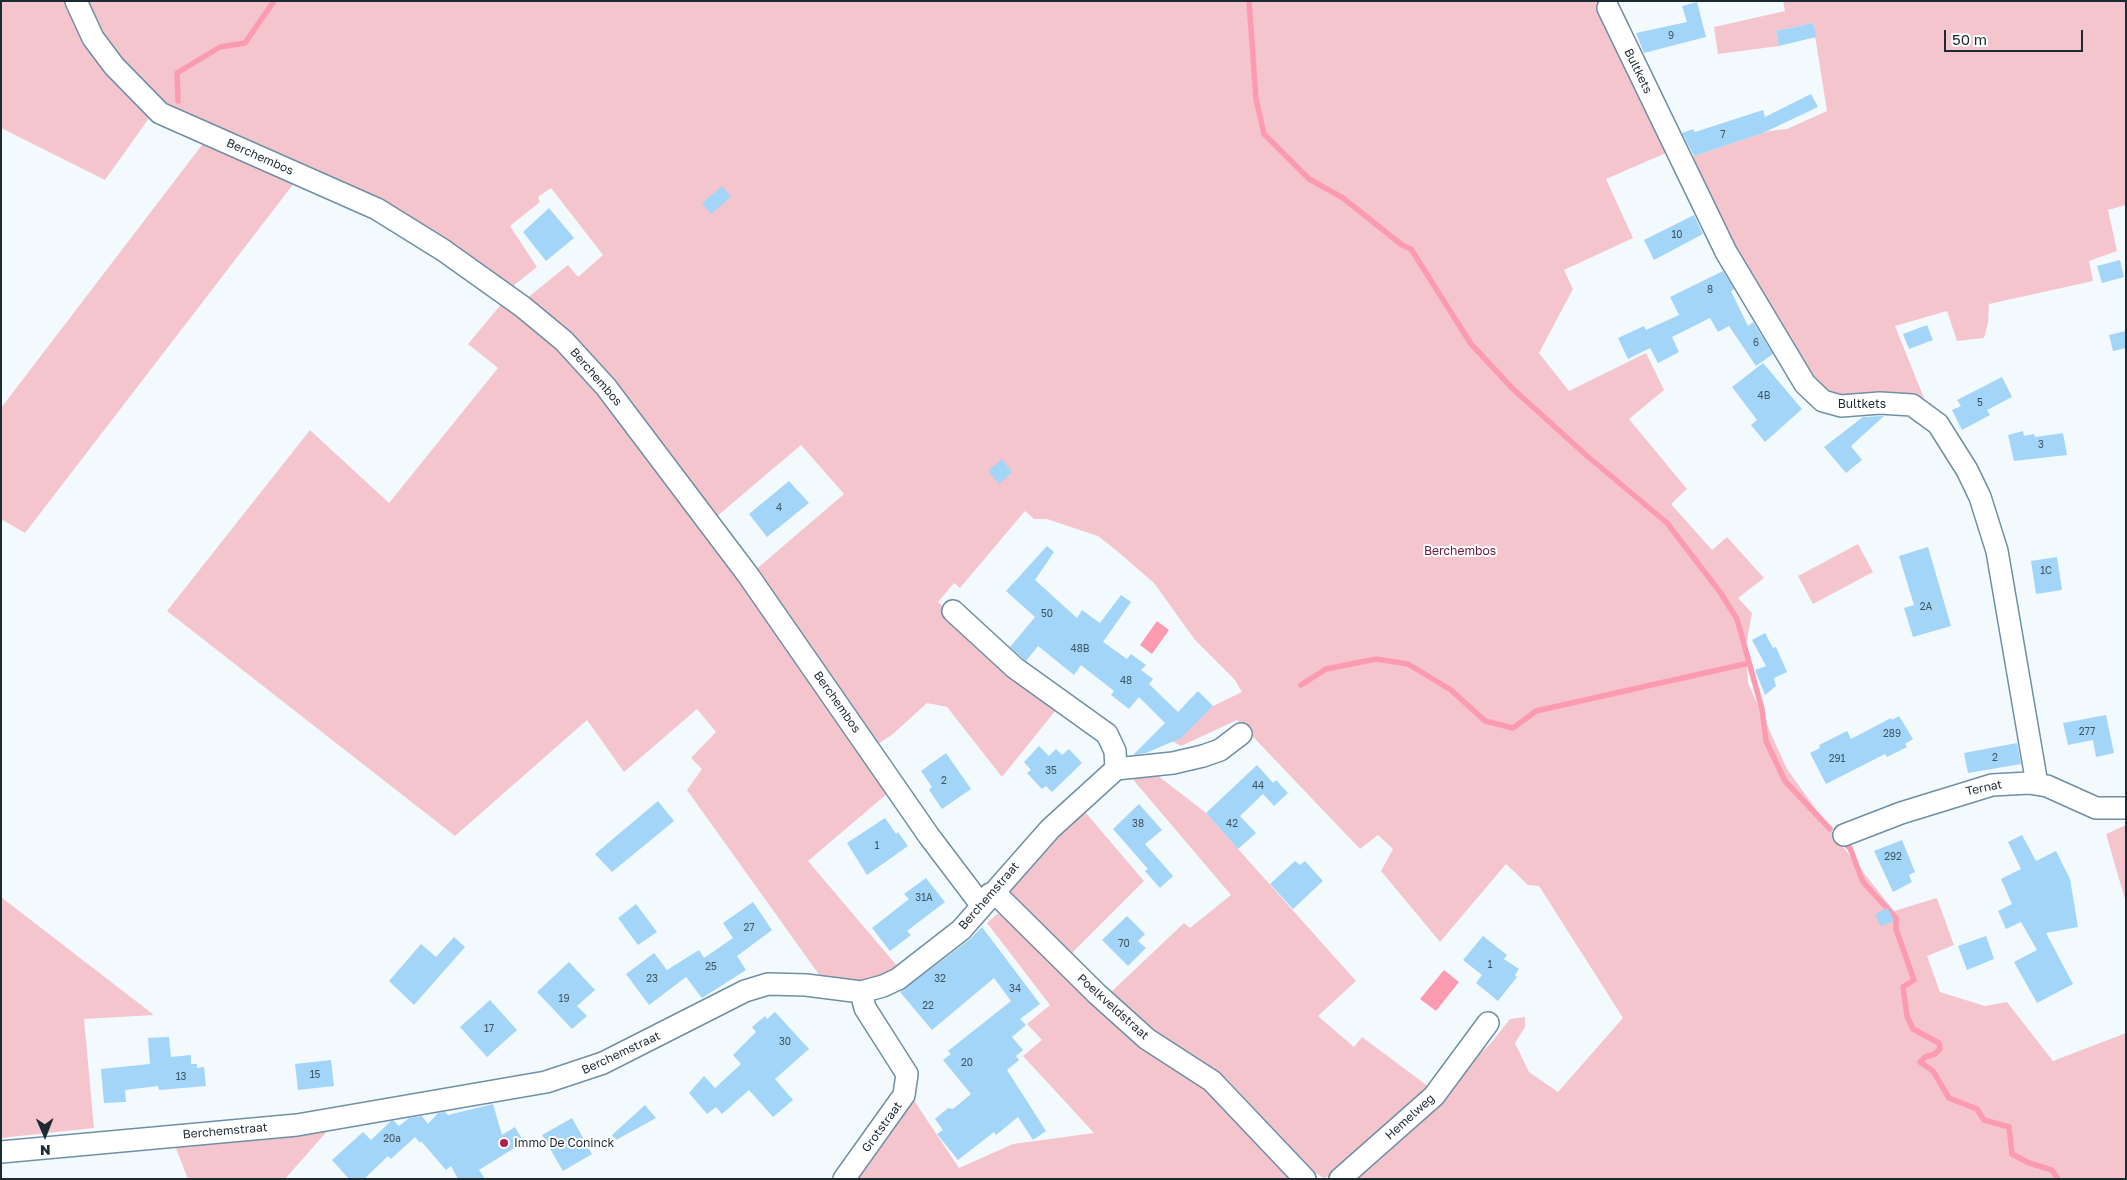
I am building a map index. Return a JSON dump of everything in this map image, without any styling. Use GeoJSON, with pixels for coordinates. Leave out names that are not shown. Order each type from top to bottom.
{"type":"FeatureCollection","features":[{"type":"Feature","properties":{"kind":"street","name":"Berchembos"},"geometry":{"type":"LineString","coordinates":[[76,1],[93,38],[114,66],[160,113],[377,210],[443,250],[523,307],[564,341],[606,387],[748,575],[930,836],[986,900]]}},
{"type":"Feature","properties":{"kind":"street","name":"Bultkets"},"geometry":{"type":"LineString","coordinates":[[1608,8],[1726,252],[1805,384],[1823,401],[1841,406],[1880,403],[1912,405],[1938,424],[1967,470],[1980,497],[1998,551],[2037,784]]}},
{"type":"Feature","properties":{"kind":"street"},"geometry":{"type":"LineString","coordinates":[[953,611],[1015,668],[1107,734],[1115,751],[1116,769],[1173,763],[1203,756],[1220,750],[1241,734]]}},
{"type":"Feature","properties":{"kind":"street","name":"Berchemstraat"},"geometry":{"type":"LineString","coordinates":[[1,1152],[297,1125],[546,1082],[603,1063],[745,991],[768,984],[806,985],[861,992],[898,979],[961,930],[1050,828],[1116,769]]}},
{"type":"Feature","properties":{"kind":"street","name":"Ternat"},"geometry":{"type":"LineString","coordinates":[[1844,835],[1962,792],[1992,785],[2037,784],[2047,786],[2096,808],[2126,808]]}},
{"type":"Feature","properties":{"kind":"street","name":"Poelkveldstraat"},"geometry":{"type":"LineString","coordinates":[[986,900],[1001,899],[1096,994],[1147,1039],[1212,1081],[1305,1179]]}},
{"type":"Feature","properties":{"kind":"street","name":"Grotstraat"},"geometry":{"type":"LineString","coordinates":[[844,1179],[904,1095],[907,1074],[865,1008],[861,992]]}},
{"type":"Feature","properties":{"kind":"street","name":"Hemelweg"},"geometry":{"type":"LineString","coordinates":[[1340,1179],[1434,1096],[1488,1023]]}},
{"type":"Feature","properties":{"kind":"green space"},"geometry":{"type":"Polygon","coordinates":[[[1,1],[1599,1],[1666,153],[1606,179],[1633,238],[1564,270],[1573,289],[1539,353],[1569,391],[1646,353],[1664,390],[1629,419],[1687,489],[1671,504],[1712,550],[1727,537],[1764,578],[1738,598],[1752,613],[1746,646],[1748,683],[1787,769],[1843,847],[1894,911],[1937,898],[1954,945],[1927,956],[1940,992],[1985,1006],[2007,1002],[2053,1061],[2126,1033],[2126,1179],[1349,1179],[1491,1043],[1510,1019],[1525,1017],[1525,1027],[1515,1043],[1529,1072],[1558,1092],[1623,1018],[1539,886],[1528,885],[1506,864],[1440,942],[1381,871],[1393,849],[1378,835],[1360,849],[1237,720],[1181,746],[1172,741],[1183,735],[1213,706],[1242,692],[1235,680],[1195,640],[1154,583],[1117,551],[1098,536],[1047,519],[1034,519],[1025,511],[960,588],[954,583],[938,602],[981,644],[1060,705],[1002,777],[947,707],[927,703],[893,734],[875,746],[754,571],[844,494],[801,445],[715,518],[681,467],[595,360],[526,299],[568,265],[578,277],[603,255],[551,188],[538,197],[540,202],[510,226],[537,267],[513,286],[396,208],[108,77],[152,114],[105,180],[1,128],[1,1]]]}},
{"type":"Feature","properties":{"kind":"green space"},"geometry":{"type":"Polygon","coordinates":[[[1783,1],[2126,1],[2126,205],[2108,210],[2117,251],[2089,261],[2093,281],[1989,304],[1988,323],[1984,338],[1957,341],[1947,311],[1895,326],[1924,398],[1892,396],[1857,399],[1827,394],[1814,383],[1735,257],[1688,158],[1769,131],[1787,129],[1827,111],[1813,23],[1776,31],[1779,46],[1718,54],[1714,27],[1785,11],[1783,1]]]}},
{"type":"Feature","properties":{"kind":"green space"},"geometry":{"type":"Polygon","coordinates":[[[205,141],[298,178],[25,533],[1,519],[1,408],[205,141]]]}},
{"type":"Feature","properties":{"kind":"green space"},"geometry":{"type":"Polygon","coordinates":[[[503,302],[590,380],[791,652],[888,793],[808,861],[898,967],[870,983],[849,983],[820,976],[687,790],[702,769],[691,758],[716,732],[697,709],[624,772],[587,720],[455,836],[167,611],[310,430],[389,503],[498,368],[468,344],[503,302]]]}},
{"type":"Feature","properties":{"kind":"green space"},"geometry":{"type":"Polygon","coordinates":[[[1858,544],[1873,572],[1813,604],[1798,576],[1858,544]]]}},
{"type":"Feature","properties":{"kind":"green space"},"geometry":{"type":"Polygon","coordinates":[[[1157,775],[1205,812],[1356,981],[1318,1016],[1354,1047],[1362,1037],[1429,1087],[1331,1176],[1323,1178],[1312,1170],[1227,1079],[1150,1028],[1110,993],[1184,923],[1190,928],[1231,895],[1130,776],[1157,775]]]}},
{"type":"Feature","properties":{"kind":"green space"},"geometry":{"type":"Polygon","coordinates":[[[1080,806],[1144,881],[1070,955],[1011,902],[1006,883],[1080,806]]]}},
{"type":"Feature","properties":{"kind":"green space"},"geometry":{"type":"Polygon","coordinates":[[[2126,825],[2126,903],[2106,834],[2126,825]]]}},
{"type":"Feature","properties":{"kind":"green space"},"geometry":{"type":"Polygon","coordinates":[[[1,897],[154,1015],[84,1019],[94,1128],[1,1138],[1,897]]]}},
{"type":"Feature","properties":{"kind":"green space"},"geometry":{"type":"Polygon","coordinates":[[[997,914],[1005,915],[1208,1089],[1293,1179],[851,1179],[913,1099],[959,1168],[1013,1144],[1094,1133],[1023,1056],[1042,1040],[1027,1024],[1050,1005],[987,923],[997,914]]]}},
{"type":"Feature","properties":{"kind":"green space"},"geometry":{"type":"Polygon","coordinates":[[[330,1128],[285,1179],[188,1179],[173,1141],[330,1128]]]}},
{"type":"Feature","properties":{"kind":"shaded area"},"geometry":{"type":"Polygon","coordinates":[[[1157,621],[1169,630],[1152,654],[1140,645],[1157,621]]]}},
{"type":"Feature","properties":{"kind":"shaded area"},"geometry":{"type":"Polygon","coordinates":[[[1444,970],[1459,982],[1436,1011],[1420,999],[1444,970]]]}},
{"type":"Feature","properties":{"kind":"building"},"geometry":{"type":"Polygon","coordinates":[[[1697,2],[1706,37],[1644,53],[1636,33],[1687,22],[1682,6],[1697,2]]]}},
{"type":"Feature","properties":{"kind":"building"},"geometry":{"type":"Polygon","coordinates":[[[1813,23],[1816,37],[1779,46],[1776,31],[1813,23]]]}},
{"type":"Feature","properties":{"kind":"building"},"geometry":{"type":"Polygon","coordinates":[[[1811,94],[1818,107],[1763,133],[1694,156],[1682,133],[1693,129],[1695,132],[1763,110],[1765,117],[1811,94]]]}},
{"type":"Feature","properties":{"kind":"building"},"geometry":{"type":"Polygon","coordinates":[[[722,186],[731,197],[711,214],[702,203],[722,186]]]}},
{"type":"Feature","properties":{"kind":"building"},"geometry":{"type":"Polygon","coordinates":[[[549,208],[574,238],[546,261],[523,232],[549,208]]]}},
{"type":"Feature","properties":{"kind":"building"},"geometry":{"type":"Polygon","coordinates":[[[1694,215],[1703,234],[1654,260],[1644,240],[1694,215]]]}},
{"type":"Feature","properties":{"kind":"building"},"geometry":{"type":"Polygon","coordinates":[[[2120,260],[2124,277],[2102,283],[2097,266],[2120,260]]]}},
{"type":"Feature","properties":{"kind":"building"},"geometry":{"type":"Polygon","coordinates":[[[1723,271],[1734,289],[1731,291],[1748,326],[1753,322],[1773,354],[1756,366],[1729,326],[1718,332],[1710,318],[1672,337],[1679,352],[1658,363],[1650,348],[1628,359],[1618,338],[1644,326],[1646,330],[1679,315],[1670,297],[1723,271]]]}},
{"type":"Feature","properties":{"kind":"building"},"geometry":{"type":"Polygon","coordinates":[[[1927,325],[1933,340],[1909,349],[1903,334],[1927,325]]]}},
{"type":"Feature","properties":{"kind":"building"},"geometry":{"type":"Polygon","coordinates":[[[2126,331],[2126,348],[2113,351],[2109,335],[2126,331]]]}},
{"type":"Feature","properties":{"kind":"building"},"geometry":{"type":"Polygon","coordinates":[[[1763,363],[1802,409],[1765,442],[1751,425],[1757,420],[1732,387],[1763,363]]]}},
{"type":"Feature","properties":{"kind":"building"},"geometry":{"type":"Polygon","coordinates":[[[2002,377],[2012,397],[1987,410],[1990,415],[1962,430],[1952,410],[1961,406],[1957,400],[2002,377]]]}},
{"type":"Feature","properties":{"kind":"building"},"geometry":{"type":"Polygon","coordinates":[[[1884,416],[1851,446],[1862,460],[1846,473],[1824,447],[1863,417],[1884,416]]]}},
{"type":"Feature","properties":{"kind":"building"},"geometry":{"type":"Polygon","coordinates":[[[2023,431],[2024,436],[2034,434],[2035,437],[2063,433],[2067,455],[2014,461],[2008,435],[2023,431]]]}},
{"type":"Feature","properties":{"kind":"building"},"geometry":{"type":"Polygon","coordinates":[[[1002,459],[1012,472],[999,484],[988,471],[1002,459]]]}},
{"type":"Feature","properties":{"kind":"building"},"geometry":{"type":"Polygon","coordinates":[[[789,481],[809,503],[767,537],[749,514],[789,481]]]}},
{"type":"Feature","properties":{"kind":"building"},"geometry":{"type":"Polygon","coordinates":[[[1047,546],[1054,552],[1035,580],[1077,618],[1082,610],[1100,623],[1121,595],[1131,602],[1103,642],[1127,659],[1131,654],[1146,665],[1141,670],[1153,679],[1149,684],[1178,712],[1198,691],[1213,706],[1181,738],[1146,753],[1133,755],[1165,723],[1139,697],[1129,709],[1111,695],[1114,691],[1081,665],[1074,675],[1038,646],[1026,661],[1010,647],[1035,617],[1006,591],[1047,546]]]}},
{"type":"Feature","properties":{"kind":"building"},"geometry":{"type":"Polygon","coordinates":[[[1928,547],[1951,626],[1913,637],[1904,608],[1914,605],[1899,556],[1928,547]]]}},
{"type":"Feature","properties":{"kind":"building"},"geometry":{"type":"Polygon","coordinates":[[[2057,557],[2062,590],[2036,594],[2031,561],[2057,557]]]}},
{"type":"Feature","properties":{"kind":"building"},"geometry":{"type":"Polygon","coordinates":[[[1765,633],[1773,648],[1776,647],[1787,672],[1774,678],[1776,686],[1765,695],[1755,670],[1766,666],[1752,640],[1765,633]]]}},
{"type":"Feature","properties":{"kind":"building"},"geometry":{"type":"Polygon","coordinates":[[[2106,715],[2114,753],[2096,757],[2093,740],[2068,745],[2063,723],[2106,715]]]}},
{"type":"Feature","properties":{"kind":"building"},"geometry":{"type":"Polygon","coordinates":[[[1899,716],[1913,739],[1905,744],[1907,747],[1887,757],[1885,754],[1826,784],[1810,753],[1820,748],[1819,745],[1847,731],[1851,739],[1891,718],[1892,720],[1899,716]]]}},
{"type":"Feature","properties":{"kind":"building"},"geometry":{"type":"Polygon","coordinates":[[[2017,743],[2021,764],[1968,773],[1964,753],[2017,743]]]}},
{"type":"Feature","properties":{"kind":"building"},"geometry":{"type":"Polygon","coordinates":[[[1039,746],[1049,756],[1056,749],[1062,755],[1069,749],[1082,763],[1052,792],[1046,786],[1042,789],[1027,773],[1031,770],[1024,762],[1039,746]]]}},
{"type":"Feature","properties":{"kind":"building"},"geometry":{"type":"Polygon","coordinates":[[[946,753],[971,789],[942,809],[929,790],[932,787],[921,771],[946,753]]]}},
{"type":"Feature","properties":{"kind":"building"},"geometry":{"type":"Polygon","coordinates":[[[1257,765],[1273,783],[1276,780],[1288,793],[1274,806],[1263,794],[1240,816],[1256,833],[1238,849],[1206,813],[1257,765]]]}},
{"type":"Feature","properties":{"kind":"building"},"geometry":{"type":"Polygon","coordinates":[[[658,801],[674,821],[612,872],[595,854],[658,801]]]}},
{"type":"Feature","properties":{"kind":"building"},"geometry":{"type":"Polygon","coordinates":[[[1139,804],[1162,830],[1145,844],[1173,876],[1160,888],[1145,871],[1148,869],[1113,829],[1139,804]]]}},
{"type":"Feature","properties":{"kind":"building"},"geometry":{"type":"Polygon","coordinates":[[[885,818],[896,834],[898,832],[908,846],[867,875],[847,843],[885,818]]]}},
{"type":"Feature","properties":{"kind":"building"},"geometry":{"type":"Polygon","coordinates":[[[2022,835],[2036,861],[2056,851],[2070,879],[2078,927],[2046,933],[2073,984],[2037,1003],[2014,962],[2037,950],[2021,922],[2006,929],[1998,911],[2012,904],[2001,879],[2021,869],[2008,842],[2022,835]]]}},
{"type":"Feature","properties":{"kind":"building"},"geometry":{"type":"Polygon","coordinates":[[[1902,840],[1915,872],[1909,875],[1912,882],[1893,892],[1874,851],[1902,840]]]}},
{"type":"Feature","properties":{"kind":"building"},"geometry":{"type":"Polygon","coordinates":[[[1295,861],[1300,865],[1305,861],[1323,881],[1293,909],[1270,884],[1295,861]]]}},
{"type":"Feature","properties":{"kind":"building"},"geometry":{"type":"Polygon","coordinates":[[[926,878],[945,902],[907,931],[911,935],[890,951],[872,928],[909,899],[904,894],[926,878]]]}},
{"type":"Feature","properties":{"kind":"building"},"geometry":{"type":"Polygon","coordinates":[[[753,902],[772,930],[737,956],[746,970],[702,998],[686,977],[649,1005],[626,974],[654,953],[667,970],[699,950],[704,958],[733,938],[723,923],[753,902]]]}},
{"type":"Feature","properties":{"kind":"building"},"geometry":{"type":"Polygon","coordinates":[[[636,904],[657,932],[638,945],[618,918],[636,904]]]}},
{"type":"Feature","properties":{"kind":"building"},"geometry":{"type":"Polygon","coordinates":[[[1888,908],[1894,921],[1881,926],[1875,914],[1888,908]]]}},
{"type":"Feature","properties":{"kind":"building"},"geometry":{"type":"Polygon","coordinates":[[[1127,916],[1145,934],[1138,941],[1146,948],[1128,966],[1102,940],[1127,916]]]}},
{"type":"Feature","properties":{"kind":"building"},"geometry":{"type":"Polygon","coordinates":[[[982,927],[1040,1004],[1020,1019],[1026,1025],[1012,1037],[1023,1050],[1016,1056],[1019,1060],[1007,1070],[1046,1131],[1033,1140],[1018,1117],[996,1135],[994,1132],[958,1160],[937,1134],[943,1130],[935,1119],[948,1108],[953,1109],[971,1094],[943,1060],[951,1054],[948,1051],[1011,1001],[994,978],[932,1030],[900,992],[969,940],[982,927]]]}},
{"type":"Feature","properties":{"kind":"building"},"geometry":{"type":"Polygon","coordinates":[[[1483,936],[1507,955],[1504,959],[1519,969],[1515,975],[1517,977],[1498,1001],[1476,983],[1482,975],[1463,960],[1483,936]]]}},
{"type":"Feature","properties":{"kind":"building"},"geometry":{"type":"Polygon","coordinates":[[[1986,936],[1994,959],[1967,970],[1958,946],[1986,936]]]}},
{"type":"Feature","properties":{"kind":"building"},"geometry":{"type":"Polygon","coordinates":[[[454,937],[465,947],[414,1005],[389,981],[421,944],[436,957],[454,937]]]}},
{"type":"Feature","properties":{"kind":"building"},"geometry":{"type":"Polygon","coordinates":[[[569,962],[595,990],[577,1006],[587,1016],[572,1029],[537,992],[569,962]]]}},
{"type":"Feature","properties":{"kind":"building"},"geometry":{"type":"Polygon","coordinates":[[[490,1000],[517,1030],[487,1057],[460,1027],[490,1000]]]}},
{"type":"Feature","properties":{"kind":"building"},"geometry":{"type":"Polygon","coordinates":[[[775,1012],[809,1049],[775,1079],[793,1100],[773,1117],[749,1090],[722,1114],[716,1107],[707,1114],[689,1093],[704,1076],[715,1088],[741,1064],[733,1055],[756,1032],[752,1027],[765,1016],[767,1019],[775,1012]]]}},
{"type":"Feature","properties":{"kind":"building"},"geometry":{"type":"Polygon","coordinates":[[[169,1037],[171,1057],[191,1055],[191,1064],[197,1064],[197,1068],[204,1067],[206,1086],[159,1090],[158,1086],[125,1090],[126,1102],[104,1103],[101,1069],[150,1064],[148,1038],[169,1037]]]}},
{"type":"Feature","properties":{"kind":"building"},"geometry":{"type":"Polygon","coordinates":[[[331,1060],[334,1086],[298,1090],[295,1064],[331,1060]]]}},
{"type":"Feature","properties":{"kind":"building"},"geometry":{"type":"Polygon","coordinates":[[[493,1104],[502,1135],[515,1127],[524,1142],[479,1170],[485,1179],[458,1179],[451,1166],[446,1170],[421,1141],[420,1143],[415,1137],[391,1159],[388,1156],[364,1179],[349,1179],[332,1160],[363,1132],[371,1140],[391,1121],[394,1121],[399,1126],[409,1118],[422,1116],[428,1124],[438,1113],[445,1112],[448,1115],[493,1104]]]}},
{"type":"Feature","properties":{"kind":"building"},"geometry":{"type":"Polygon","coordinates":[[[645,1105],[656,1118],[616,1140],[612,1135],[645,1105]]]}},
{"type":"Feature","properties":{"kind":"building"},"geometry":{"type":"Polygon","coordinates":[[[572,1118],[592,1154],[563,1171],[542,1135],[572,1118]]]}},
{"type":"Feature","properties":{"kind":"waterway"},"geometry":{"type":"LineString","coordinates":[[178,101],[177,73],[220,47],[245,43],[274,1]]}},
{"type":"Feature","properties":{"kind":"waterway"},"geometry":{"type":"LineString","coordinates":[[1249,1],[1256,99],[1264,134],[1309,179],[1343,198],[1402,245],[1411,249],[1471,344],[1513,389],[1586,455],[1667,523],[1720,592],[1737,619],[1762,709],[1766,741],[1785,781],[1830,829]]}},
{"type":"Feature","properties":{"kind":"waterway"},"geometry":{"type":"LineString","coordinates":[[1301,685],[1326,669],[1376,659],[1408,664],[1451,690],[1485,721],[1513,728],[1536,711],[1749,663]]}},
{"type":"Feature","properties":{"kind":"waterway"},"geometry":{"type":"LineString","coordinates":[[1840,840],[1850,848],[1863,882],[1896,918],[1896,929],[1914,980],[1903,987],[1907,1016],[1913,1029],[1939,1043],[1940,1049],[1920,1062],[1933,1071],[1949,1098],[1977,1109],[1984,1120],[2009,1127],[2012,1154],[2029,1163],[2052,1170],[2058,1179]]}},
{"type":"Feature","properties":{"kind":"place","name":"Immo De Coninck"},"geometry":{"type":"Point","coordinates":[504,1143]}}]}
